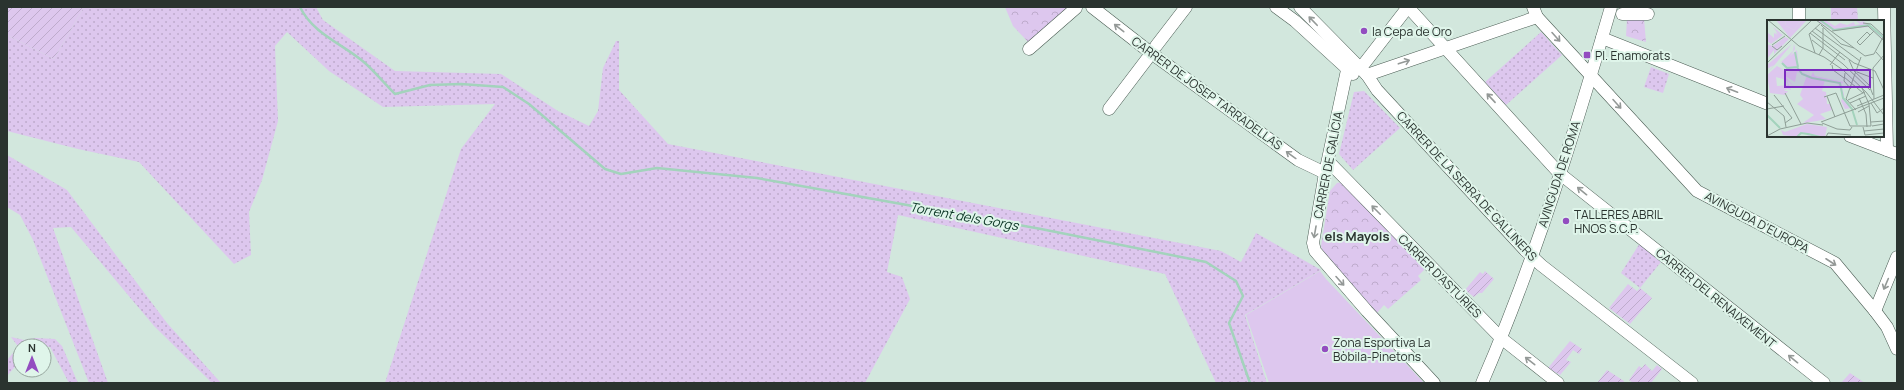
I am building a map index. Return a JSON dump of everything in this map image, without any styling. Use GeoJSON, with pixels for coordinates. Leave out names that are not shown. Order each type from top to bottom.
{"type":"FeatureCollection","features":[{"type":"Feature","properties":{"kind":"street","name":"CARRER DE JOSEP TARRADELLAS"},"geometry":{"type":"LineString","coordinates":[[1092,7],[1151,53],[1298,160],[1327,167]]}},
{"type":"Feature","properties":{"kind":"street"},"geometry":{"type":"LineString","coordinates":[[1156,46],[1186,7]]}},
{"type":"Feature","properties":{"kind":"street","name":"CARRER DE LA SERRA DE GALLINERS"},"geometry":{"type":"LineString","coordinates":[[1276,7],[1321,38],[1364,72],[1378,90],[1532,256],[1692,383]]}},
{"type":"Feature","properties":{"kind":"street","name":"CARRER DE LA SERRA DE GALLINERS"},"geometry":{"type":"LineString","coordinates":[[1300,7],[1321,38],[1347,70],[1378,90]]}},
{"type":"Feature","properties":{"kind":"street"},"geometry":{"type":"LineString","coordinates":[[1364,72],[1408,7]]}},
{"type":"Feature","properties":{"kind":"street","name":"CARRER DEL RENAIXEMENT"},"geometry":{"type":"LineString","coordinates":[[1408,7],[1559,172],[1824,383]]}},
{"type":"Feature","properties":{"kind":"street","name":"AVINGUDA DE ROMA"},"geometry":{"type":"LineString","coordinates":[[1482,383],[1532,256],[1591,76],[1611,7]]}},
{"type":"Feature","properties":{"kind":"street"},"geometry":{"type":"LineString","coordinates":[[1799,7],[1799,20]]}},
{"type":"Feature","properties":{"kind":"street"},"geometry":{"type":"LineString","coordinates":[[1853,137],[1892,152],[1884,7]]}},
{"type":"Feature","properties":{"kind":"street"},"geometry":{"type":"LineString","coordinates":[[1030,49],[1076,8]]}},
{"type":"Feature","properties":{"kind":"street"},"geometry":{"type":"LineString","coordinates":[[1347,70],[1350,66],[1364,72],[1445,48],[1535,12]]}},
{"type":"Feature","properties":{"kind":"street","name":"AVINGUDA D'EUROPA"},"geometry":{"type":"LineString","coordinates":[[1535,12],[1591,76],[1697,191],[1835,263],[1875,311],[1892,325],[1897,349]]}},
{"type":"Feature","properties":{"kind":"street"},"geometry":{"type":"LineString","coordinates":[[1622,14],[1648,14]]}},
{"type":"Feature","properties":{"kind":"street"},"geometry":{"type":"LineString","coordinates":[[1602,38],[1767,104]]}},
{"type":"Feature","properties":{"kind":"street"},"geometry":{"type":"LineString","coordinates":[[1109,109],[1147,59]]}},
{"type":"Feature","properties":{"kind":"street","name":"CARRER DE GALÍCIA"},"geometry":{"type":"LineString","coordinates":[[1347,70],[1313,243],[1314,251],[1362,306],[1434,383]]}},
{"type":"Feature","properties":{"kind":"street","name":"CARRER D'ASTÚRIES"},"geometry":{"type":"LineString","coordinates":[[1327,167],[1501,338],[1558,383]]}},
{"type":"Feature","properties":{"kind":"street"},"geometry":{"type":"LineString","coordinates":[[1875,311],[1897,258]]}},
{"type":"Feature","properties":{"kind":"green space"},"geometry":{"type":"Polygon","coordinates":[[[7,7],[84,7],[54,59],[7,35],[7,7]]]}},
{"type":"Feature","properties":{"kind":"green space"},"geometry":{"type":"Polygon","coordinates":[[[84,7],[316,7],[323,20],[395,71],[501,74],[558,111],[589,126],[598,111],[603,68],[616,41],[619,41],[619,90],[668,144],[1221,251],[1241,262],[1256,233],[1321,270],[1245,315],[1267,383],[1216,383],[1165,274],[898,215],[887,272],[902,277],[910,299],[865,383],[385,383],[461,149],[495,104],[383,107],[329,71],[287,32],[275,46],[278,121],[262,180],[249,212],[251,255],[234,264],[139,162],[78,149],[7,131],[7,35],[54,59],[84,7]]]}},
{"type":"Feature","properties":{"kind":"green space"},"geometry":{"type":"Polygon","coordinates":[[[1005,7],[1070,7],[1030,44],[1013,26],[1005,7]]]}},
{"type":"Feature","properties":{"kind":"green space"},"geometry":{"type":"Polygon","coordinates":[[[1857,7],[1858,20],[1831,20],[1831,8],[1857,7]]]}},
{"type":"Feature","properties":{"kind":"green space"},"geometry":{"type":"Polygon","coordinates":[[[1627,19],[1644,19],[1646,42],[1626,36],[1627,19]]]}},
{"type":"Feature","properties":{"kind":"green space"},"geometry":{"type":"Polygon","coordinates":[[[1541,32],[1562,55],[1506,105],[1485,82],[1541,32]]]}},
{"type":"Feature","properties":{"kind":"green space"},"geometry":{"type":"Polygon","coordinates":[[[1651,67],[1669,74],[1663,93],[1644,87],[1651,67]]]}},
{"type":"Feature","properties":{"kind":"green space"},"geometry":{"type":"Polygon","coordinates":[[[1364,91],[1400,128],[1353,170],[1339,154],[1354,92],[1364,91]]]}},
{"type":"Feature","properties":{"kind":"green space"},"geometry":{"type":"Polygon","coordinates":[[[7,155],[67,190],[167,323],[221,383],[212,383],[154,326],[71,227],[53,228],[108,383],[89,383],[33,240],[20,215],[7,207],[7,155]]]}},
{"type":"Feature","properties":{"kind":"green space"},"geometry":{"type":"Polygon","coordinates":[[[1343,182],[1426,268],[1418,276],[1421,280],[1388,309],[1384,305],[1377,313],[1323,252],[1321,246],[1330,191],[1337,183],[1343,182]]]}},
{"type":"Feature","properties":{"kind":"green space"},"geometry":{"type":"Polygon","coordinates":[[[1640,243],[1661,262],[1640,288],[1621,273],[1640,243]]]}},
{"type":"Feature","properties":{"kind":"green space","name":"Zona Esportiva La Bòbila-Pinetons"},"geometry":{"type":"Polygon","coordinates":[[[1320,271],[1424,383],[1269,383],[1246,315],[1320,271]]]}},
{"type":"Feature","properties":{"kind":"green space"},"geometry":{"type":"Polygon","coordinates":[[[1485,271],[1494,279],[1482,293],[1479,293],[1474,297],[1465,290],[1480,272],[1483,274],[1485,271]]]}},
{"type":"Feature","properties":{"kind":"green space"},"geometry":{"type":"Polygon","coordinates":[[[1628,284],[1637,291],[1640,288],[1652,298],[1630,324],[1609,308],[1628,284]]]}},
{"type":"Feature","properties":{"kind":"green space"},"geometry":{"type":"Polygon","coordinates":[[[52,339],[55,339],[62,346],[78,383],[69,383],[52,351],[52,339]]]}},
{"type":"Feature","properties":{"kind":"green space"},"geometry":{"type":"Polygon","coordinates":[[[1570,341],[1582,349],[1579,354],[1573,350],[1566,360],[1571,362],[1560,375],[1548,368],[1570,341]]]}},
{"type":"Feature","properties":{"kind":"green space"},"geometry":{"type":"Polygon","coordinates":[[[12,354],[12,370],[7,376],[7,360],[12,354]]]}},
{"type":"Feature","properties":{"kind":"green space"},"geometry":{"type":"Polygon","coordinates":[[[1645,364],[1652,371],[1657,365],[1662,369],[1651,383],[1633,383],[1629,380],[1639,366],[1642,368],[1645,364]]]}},
{"type":"Feature","properties":{"kind":"green space"},"geometry":{"type":"Polygon","coordinates":[[[1607,370],[1624,381],[1623,383],[1597,383],[1607,370]]]}},
{"type":"Feature","properties":{"kind":"green space"},"geometry":{"type":"Polygon","coordinates":[[[1850,373],[1865,383],[1841,383],[1850,373]]]}},
{"type":"Feature","properties":{"kind":"waterway","name":"Torrent dels Gorgs"},"geometry":{"type":"LineString","coordinates":[[300,7],[320,32],[365,63],[395,94],[430,85],[461,84],[503,87],[529,104],[605,169],[621,174],[657,168],[757,178],[1041,229],[1206,262],[1236,281],[1243,296],[1229,323],[1250,383]]}},
{"type":"Feature","properties":{"kind":"place","name":"la Cepa de Oro"},"geometry":{"type":"Point","coordinates":[1364,31]}},
{"type":"Feature","properties":{"kind":"place","name":"Pl. Enamorats"},"geometry":{"type":"Point","coordinates":[1587,55]}},
{"type":"Feature","properties":{"kind":"place","name":"TALLERES ABRIL HNOS S.C.P."},"geometry":{"type":"Point","coordinates":[1566,221]}},
{"type":"Feature","properties":{"kind":"place","name":"Zona Esportiva La Bòbila-Pinetons"},"geometry":{"type":"Point","coordinates":[1325,349]}},
{"type":"Feature","properties":{"kind":"district","name":"els Mayols"},"geometry":{"type":"Point","coordinates":[1357,236]}}]}
